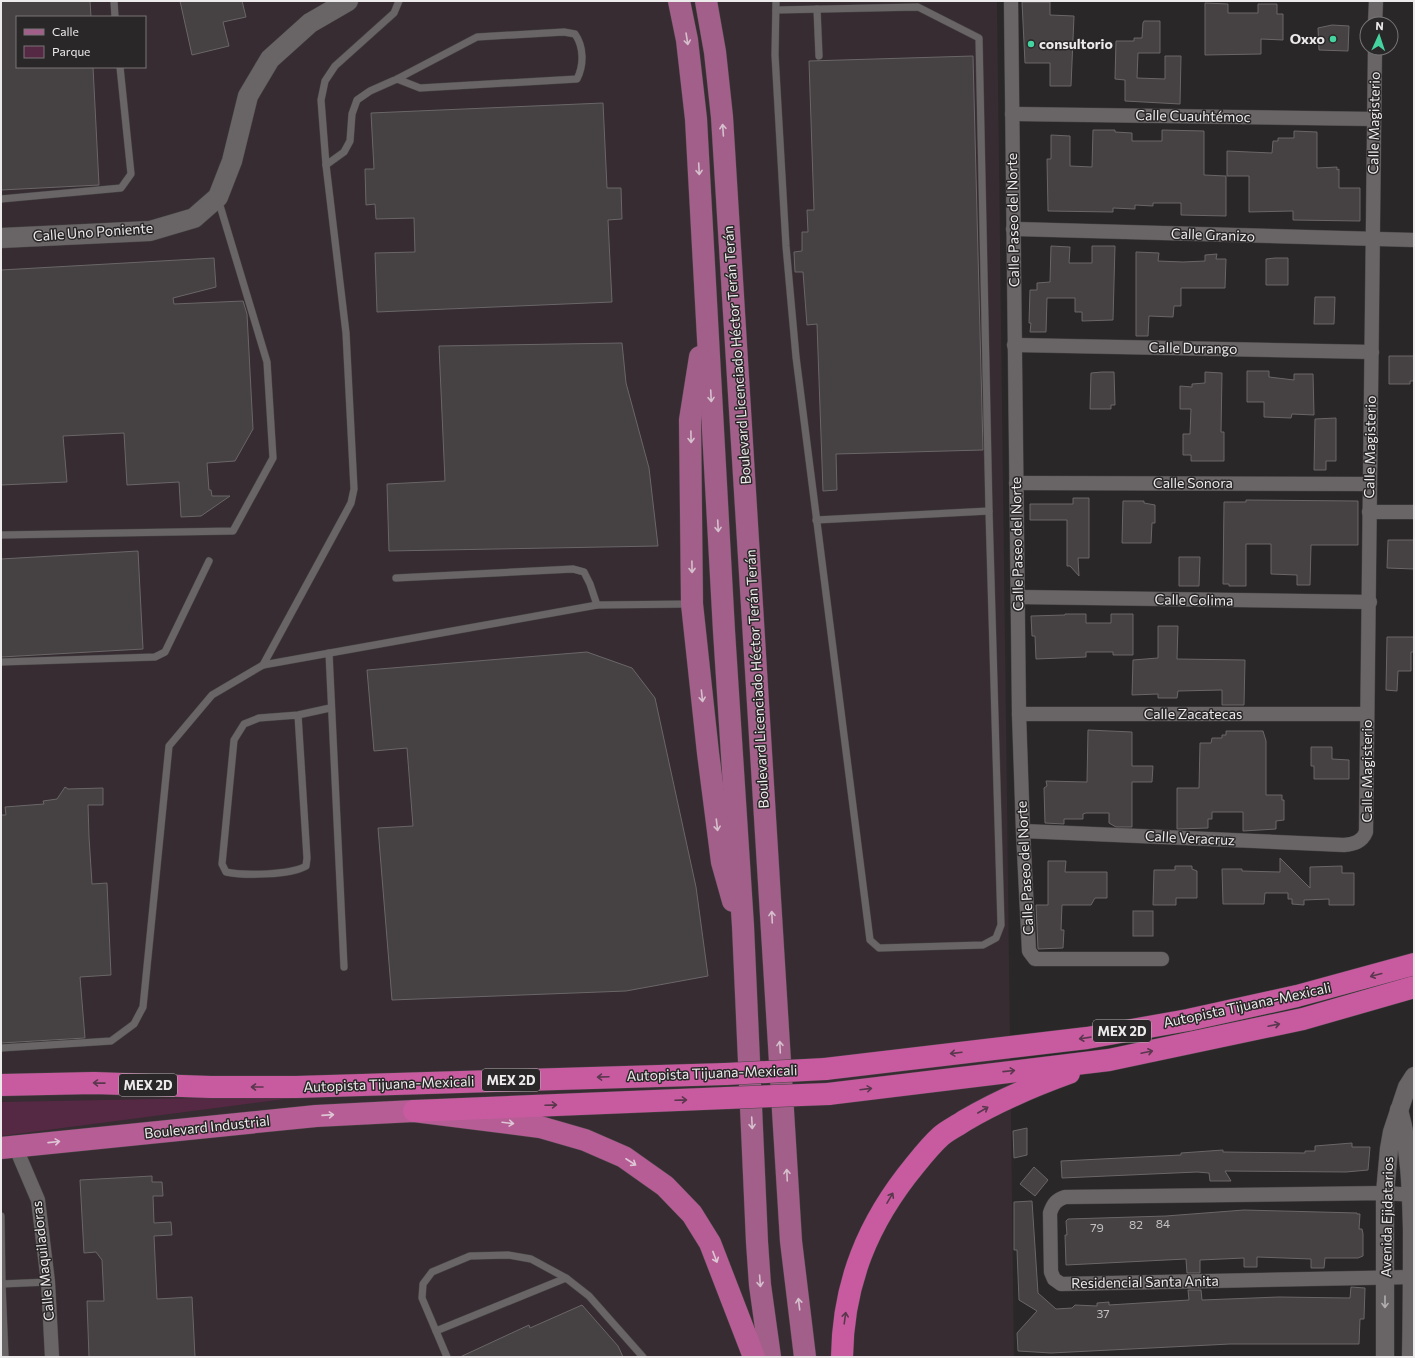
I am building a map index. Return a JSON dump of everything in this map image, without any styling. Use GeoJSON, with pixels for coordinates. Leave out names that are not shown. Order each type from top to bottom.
{"type":"FeatureCollection","features":[{"type":"Feature","properties":{"kind":"highway","name":"Autopista Tijuana-Mexicali"},"geometry":{"type":"LineString","coordinates":[[1,1085],[94,1083],[211,1087],[296,1087],[726,1074],[825,1069],[1086,1038],[1188,1020],[1297,996],[1414,964]]}},
{"type":"Feature","properties":{"kind":"highway","name":"Autopista Tijuana-Mexicali"},"geometry":{"type":"LineString","coordinates":[[414,1111],[828,1094],[1109,1060],[1303,1019],[1414,987]]}},
{"type":"Feature","properties":{"kind":"highway"},"geometry":{"type":"LineString","coordinates":[[842,1357],[843,1329],[848,1294],[857,1262],[868,1236],[895,1189],[942,1135],[986,1108],[1037,1084],[1109,1060]]}},
{"type":"Feature","properties":{"kind":"highway","name":"Boulevard Industrial"},"geometry":{"type":"LineString","coordinates":[[8,1147],[316,1116],[414,1111],[540,1127],[585,1140],[624,1157],[665,1186],[692,1214],[710,1243],[754,1357]]}},
{"type":"Feature","properties":{"kind":"main road","name":"Calle Uno Poniente"},"geometry":{"type":"LineString","coordinates":[[1,238],[150,231],[194,218],[218,197],[232,161],[248,96],[270,59],[310,23],[348,1]]}},
{"type":"Feature","properties":{"kind":"main road","name":"Boulevard Licenciado Héctor Terán Terán"},"geometry":{"type":"LineString","coordinates":[[679,1],[687,40],[696,119],[723,623],[743,926],[759,1278],[770,1357]]}},
{"type":"Feature","properties":{"kind":"main road","name":"Boulevard Licenciado Héctor Terán Terán"},"geometry":{"type":"LineString","coordinates":[[706,1],[715,52],[722,118],[791,1241],[805,1357]]}},
{"type":"Feature","properties":{"kind":"main road"},"geometry":{"type":"LineString","coordinates":[[707,315],[690,420],[692,604],[708,753],[722,862],[726,883],[743,926]]}},
{"type":"Feature","properties":{"kind":"street","name":"Calle Paseo del Norte"},"geometry":{"type":"LineString","coordinates":[[1010,1],[1020,714],[1023,831],[1029,951],[1035,959],[1162,959]]}},
{"type":"Feature","properties":{"kind":"street"},"geometry":{"type":"LineString","coordinates":[[1375,16],[1376,1]]}},
{"type":"Feature","properties":{"kind":"street","name":"Calle Magisterio"},"geometry":{"type":"LineString","coordinates":[[1358,842],[1364,838],[1366,832],[1370,602],[1369,512],[1375,56]]}},
{"type":"Feature","properties":{"kind":"street","name":"Calle Cuauhtémoc"},"geometry":{"type":"LineString","coordinates":[[1012,114],[1374,119]]}},
{"type":"Feature","properties":{"kind":"street","name":"Calle Granizo"},"geometry":{"type":"LineString","coordinates":[[1013,229],[1414,240]]}},
{"type":"Feature","properties":{"kind":"street","name":"Calle Durango"},"geometry":{"type":"LineString","coordinates":[[1014,345],[1372,352]]}},
{"type":"Feature","properties":{"kind":"street","name":"Calle Sonora"},"geometry":{"type":"LineString","coordinates":[[1016,482],[1370,484]]}},
{"type":"Feature","properties":{"kind":"street"},"geometry":{"type":"LineString","coordinates":[[1369,512],[1414,512]]}},
{"type":"Feature","properties":{"kind":"street","name":"Calle Colima"},"geometry":{"type":"LineString","coordinates":[[1018,597],[1370,602]]}},
{"type":"Feature","properties":{"kind":"street","name":"Calle Zacatecas"},"geometry":{"type":"LineString","coordinates":[[1020,714],[1367,714]]}},
{"type":"Feature","properties":{"kind":"street","name":"Calle Veracruz"},"geometry":{"type":"LineString","coordinates":[[1023,831],[1344,845],[1358,842]]}},
{"type":"Feature","properties":{"kind":"street"},"geometry":{"type":"LineString","coordinates":[[1400,1110],[1407,1087],[1414,1076]]}},
{"type":"Feature","properties":{"kind":"street","name":"Avenida Ejidatarios"},"geometry":{"type":"LineString","coordinates":[[1385,1357],[1386,1193],[1389,1149],[1400,1110]]}},
{"type":"Feature","properties":{"kind":"street","name":"Avenida Ejidatarios"},"geometry":{"type":"LineString","coordinates":[[1400,1110],[1408,1148],[1413,1195],[1411,1357]]}},
{"type":"Feature","properties":{"kind":"street","name":"Calle Maquiladoras"},"geometry":{"type":"LineString","coordinates":[[8,1147],[38,1200],[48,1282],[52,1357]]}},
{"type":"Feature","properties":{"kind":"street","name":"Residencial Santa Anita"},"geometry":{"type":"LineString","coordinates":[[1413,1195],[1386,1193],[1065,1198],[1058,1200],[1052,1206],[1050,1213],[1051,1272],[1054,1278],[1061,1284],[1385,1276],[1413,1277]]}},
{"type":"Feature","properties":{"kind":"lane"},"geometry":{"type":"LineString","coordinates":[[114,1],[115,16]]}},
{"type":"Feature","properties":{"kind":"lane"},"geometry":{"type":"LineString","coordinates":[[263,665],[351,503],[354,490],[346,333],[326,165],[321,100],[326,81],[335,66],[394,13],[399,1]]}},
{"type":"Feature","properties":{"kind":"lane"},"geometry":{"type":"LineString","coordinates":[[776,1],[775,55],[786,246],[796,357],[870,940],[879,948],[983,945],[996,938],[1001,925],[989,511],[979,38],[918,8],[857,5],[817,9],[776,10]]}},
{"type":"Feature","properties":{"kind":"lane"},"geometry":{"type":"LineString","coordinates":[[817,9],[819,56]]}},
{"type":"Feature","properties":{"kind":"lane"},"geometry":{"type":"LineString","coordinates":[[326,165],[344,152],[350,141],[352,114],[358,100],[370,91],[397,79],[477,37],[564,32],[575,34],[581,43],[582,70],[577,79],[420,88],[397,79]]}},
{"type":"Feature","properties":{"kind":"lane"},"geometry":{"type":"LineString","coordinates":[[1,199],[121,188],[131,174],[120,68]]}},
{"type":"Feature","properties":{"kind":"lane"},"geometry":{"type":"LineString","coordinates":[[1,535],[233,531],[273,458],[267,362],[218,197]]}},
{"type":"Feature","properties":{"kind":"lane"},"geometry":{"type":"LineString","coordinates":[[816,520],[989,511]]}},
{"type":"Feature","properties":{"kind":"lane"},"geometry":{"type":"LineString","coordinates":[[1,662],[155,657],[165,652],[209,561]]}},
{"type":"Feature","properties":{"kind":"lane"},"geometry":{"type":"LineString","coordinates":[[396,578],[573,569],[584,572],[590,584],[596,605]]}},
{"type":"Feature","properties":{"kind":"lane"},"geometry":{"type":"LineString","coordinates":[[1,1048],[110,1041],[134,1024],[142,1007],[169,746],[212,695],[263,665],[596,605],[692,604]]}},
{"type":"Feature","properties":{"kind":"lane"},"geometry":{"type":"LineString","coordinates":[[329,653],[330,708],[344,967]]}},
{"type":"Feature","properties":{"kind":"lane"},"geometry":{"type":"LineString","coordinates":[[298,715],[308,858],[306,866],[299,870],[266,873],[234,874],[226,872],[222,864],[234,740],[244,724],[259,718],[298,715],[330,708]]}},
{"type":"Feature","properties":{"kind":"lane"},"geometry":{"type":"LineString","coordinates":[[1,1216],[5,1357]]}},
{"type":"Feature","properties":{"kind":"lane"},"geometry":{"type":"LineString","coordinates":[[448,1357],[422,1298],[423,1284],[432,1272],[470,1256],[508,1255],[531,1259],[566,1278],[589,1296],[643,1357]]}},
{"type":"Feature","properties":{"kind":"lane"},"geometry":{"type":"LineString","coordinates":[[436,1331],[566,1278]]}},
{"type":"Feature","properties":{"kind":"lane"},"geometry":{"type":"LineString","coordinates":[[2,1284],[48,1282]]}},
{"type":"Feature","properties":{"kind":"shaded area"},"geometry":{"type":"Polygon","coordinates":[[[1,1],[997,1],[1014,1357],[1,1357],[1,1]]]}},
{"type":"Feature","properties":{"kind":"green space"},"geometry":{"type":"Polygon","coordinates":[[[308,1096],[1,1136],[1,1102],[308,1096]]]}},
{"type":"Feature","properties":{"kind":"building"},"geometry":{"type":"Polygon","coordinates":[[[1,1],[90,1],[91,16],[16,16],[16,68],[93,68],[99,185],[1,190],[1,1]]]}},
{"type":"Feature","properties":{"kind":"building"},"geometry":{"type":"Polygon","coordinates":[[[180,1],[242,1],[246,17],[223,22],[229,46],[192,55],[180,1]]]}},
{"type":"Feature","properties":{"kind":"building"},"geometry":{"type":"Polygon","coordinates":[[[1022,2],[1050,2],[1050,15],[1074,16],[1071,86],[1050,86],[1050,63],[1025,63],[1022,2]]]}},
{"type":"Feature","properties":{"kind":"building"},"geometry":{"type":"Polygon","coordinates":[[[1205,3],[1228,4],[1228,13],[1258,13],[1258,4],[1277,4],[1277,14],[1283,14],[1283,40],[1261,39],[1261,54],[1205,55],[1205,3]]]}},
{"type":"Feature","properties":{"kind":"building"},"geometry":{"type":"Polygon","coordinates":[[[1144,21],[1160,21],[1160,53],[1138,53],[1137,78],[1165,79],[1165,56],[1181,56],[1180,104],[1125,101],[1125,80],[1115,79],[1116,41],[1134,41],[1134,38],[1142,38],[1144,21]]]}},
{"type":"Feature","properties":{"kind":"building","name":"Oxxo"},"geometry":{"type":"Polygon","coordinates":[[[1332,25],[1349,26],[1348,51],[1319,50],[1318,28],[1332,25]]]}},
{"type":"Feature","properties":{"kind":"building"},"geometry":{"type":"Polygon","coordinates":[[[973,56],[983,450],[836,454],[837,490],[823,491],[817,324],[807,325],[803,272],[795,272],[794,252],[802,251],[802,232],[808,232],[807,210],[814,210],[809,61],[973,56]]]}},
{"type":"Feature","properties":{"kind":"building"},"geometry":{"type":"Polygon","coordinates":[[[603,103],[607,188],[621,188],[622,219],[608,220],[612,302],[377,312],[375,253],[415,252],[414,218],[376,219],[375,204],[366,205],[365,169],[374,169],[371,113],[603,103]]]}},
{"type":"Feature","properties":{"kind":"building"},"geometry":{"type":"Polygon","coordinates":[[[1093,130],[1115,130],[1115,132],[1132,133],[1132,141],[1162,141],[1162,130],[1204,131],[1204,175],[1226,176],[1226,216],[1181,215],[1181,203],[1153,203],[1153,206],[1135,205],[1135,209],[1113,208],[1113,212],[1048,211],[1047,159],[1051,159],[1051,135],[1070,136],[1070,166],[1092,167],[1093,130]]]}},
{"type":"Feature","properties":{"kind":"building"},"geometry":{"type":"Polygon","coordinates":[[[1294,131],[1317,132],[1317,168],[1337,167],[1337,170],[1339,169],[1339,188],[1360,188],[1360,221],[1293,220],[1293,211],[1249,212],[1249,176],[1227,176],[1227,151],[1272,153],[1273,141],[1278,141],[1278,138],[1294,138],[1294,131]]]}},
{"type":"Feature","properties":{"kind":"building"},"geometry":{"type":"Polygon","coordinates":[[[1051,246],[1070,247],[1069,263],[1092,263],[1092,246],[1115,246],[1113,320],[1082,321],[1082,312],[1075,312],[1075,298],[1047,298],[1046,332],[1030,332],[1030,290],[1037,290],[1037,283],[1050,282],[1051,246]]]}},
{"type":"Feature","properties":{"kind":"building"},"geometry":{"type":"Polygon","coordinates":[[[1136,252],[1159,253],[1158,261],[1183,262],[1205,261],[1205,255],[1217,254],[1216,259],[1226,259],[1225,288],[1181,288],[1181,306],[1174,306],[1173,317],[1149,316],[1148,336],[1136,336],[1136,252]]]}},
{"type":"Feature","properties":{"kind":"building"},"geometry":{"type":"Polygon","coordinates":[[[214,258],[216,287],[173,298],[174,304],[243,301],[247,314],[253,429],[235,461],[207,463],[209,490],[211,490],[212,496],[230,496],[201,516],[181,517],[179,482],[127,485],[124,433],[63,436],[67,482],[1,485],[1,270],[214,258]]]}},
{"type":"Feature","properties":{"kind":"building"},"geometry":{"type":"Polygon","coordinates":[[[1288,258],[1288,285],[1266,285],[1266,259],[1288,258]]]}},
{"type":"Feature","properties":{"kind":"building"},"geometry":{"type":"Polygon","coordinates":[[[1315,297],[1335,297],[1334,324],[1314,324],[1315,297]]]}},
{"type":"Feature","properties":{"kind":"building"},"geometry":{"type":"Polygon","coordinates":[[[622,343],[626,383],[649,468],[658,546],[389,551],[387,484],[445,481],[439,346],[622,343]]]}},
{"type":"Feature","properties":{"kind":"building"},"geometry":{"type":"Polygon","coordinates":[[[1389,356],[1414,356],[1414,381],[1410,381],[1410,384],[1389,384],[1389,356]]]}},
{"type":"Feature","properties":{"kind":"building"},"geometry":{"type":"Polygon","coordinates":[[[1247,371],[1269,371],[1269,377],[1294,380],[1294,374],[1313,374],[1314,415],[1292,414],[1291,418],[1264,417],[1264,402],[1247,402],[1247,371]]]}},
{"type":"Feature","properties":{"kind":"building"},"geometry":{"type":"Polygon","coordinates":[[[1114,372],[1115,405],[1111,405],[1111,409],[1090,409],[1091,373],[1114,372]]]}},
{"type":"Feature","properties":{"kind":"building"},"geometry":{"type":"Polygon","coordinates":[[[1205,372],[1222,373],[1221,432],[1224,432],[1224,461],[1191,461],[1191,455],[1183,455],[1183,434],[1190,434],[1191,409],[1180,409],[1180,386],[1192,387],[1192,384],[1205,383],[1205,372]]]}},
{"type":"Feature","properties":{"kind":"building"},"geometry":{"type":"Polygon","coordinates":[[[1336,418],[1336,461],[1326,461],[1326,470],[1314,470],[1315,419],[1336,418]]]}},
{"type":"Feature","properties":{"kind":"building"},"geometry":{"type":"Polygon","coordinates":[[[1073,498],[1089,498],[1089,558],[1078,558],[1079,576],[1070,566],[1067,566],[1067,520],[1030,520],[1030,504],[1073,504],[1073,498]]]}},
{"type":"Feature","properties":{"kind":"building"},"geometry":{"type":"Polygon","coordinates":[[[1246,500],[1358,501],[1358,545],[1311,545],[1310,585],[1297,585],[1297,575],[1271,574],[1271,544],[1246,544],[1246,586],[1229,586],[1229,584],[1223,584],[1224,502],[1246,502],[1246,500]]]}},
{"type":"Feature","properties":{"kind":"building"},"geometry":{"type":"Polygon","coordinates":[[[1123,501],[1144,501],[1144,503],[1155,505],[1155,523],[1152,523],[1151,543],[1122,543],[1123,501]]]}},
{"type":"Feature","properties":{"kind":"building"},"geometry":{"type":"Polygon","coordinates":[[[1388,540],[1414,540],[1414,569],[1387,568],[1388,540]]]}},
{"type":"Feature","properties":{"kind":"building"},"geometry":{"type":"Polygon","coordinates":[[[138,551],[143,649],[1,657],[1,559],[138,551]]]}},
{"type":"Feature","properties":{"kind":"building"},"geometry":{"type":"Polygon","coordinates":[[[1179,557],[1200,557],[1199,586],[1179,586],[1179,557]]]}},
{"type":"Feature","properties":{"kind":"building"},"geometry":{"type":"Polygon","coordinates":[[[1086,614],[1086,623],[1111,623],[1111,614],[1133,614],[1133,655],[1113,655],[1113,652],[1086,652],[1086,657],[1036,659],[1035,636],[1032,636],[1031,616],[1086,614]]]}},
{"type":"Feature","properties":{"kind":"building"},"geometry":{"type":"Polygon","coordinates":[[[1158,626],[1178,626],[1177,659],[1245,660],[1244,705],[1222,705],[1222,690],[1178,691],[1177,698],[1158,698],[1158,694],[1132,695],[1133,660],[1158,658],[1158,626]]]}},
{"type":"Feature","properties":{"kind":"building"},"geometry":{"type":"Polygon","coordinates":[[[1387,637],[1414,637],[1414,652],[1411,652],[1411,671],[1398,671],[1397,691],[1386,690],[1387,637]]]}},
{"type":"Feature","properties":{"kind":"building"},"geometry":{"type":"Polygon","coordinates":[[[587,652],[632,668],[655,698],[696,887],[708,976],[626,991],[392,1000],[378,828],[413,826],[407,748],[374,751],[367,670],[587,652]]]}},
{"type":"Feature","properties":{"kind":"building"},"geometry":{"type":"Polygon","coordinates":[[[1088,730],[1132,732],[1132,766],[1153,766],[1152,782],[1132,782],[1132,827],[1116,827],[1109,823],[1109,813],[1086,813],[1083,814],[1083,819],[1064,819],[1064,824],[1045,823],[1044,788],[1047,786],[1046,781],[1087,782],[1088,730]]]}},
{"type":"Feature","properties":{"kind":"building"},"geometry":{"type":"Polygon","coordinates":[[[1226,731],[1263,731],[1266,741],[1266,795],[1282,795],[1282,800],[1284,800],[1284,820],[1276,821],[1276,829],[1243,831],[1243,812],[1212,812],[1212,819],[1208,819],[1208,828],[1177,829],[1177,788],[1199,788],[1200,743],[1211,743],[1212,738],[1222,738],[1222,735],[1226,735],[1226,731]]]}},
{"type":"Feature","properties":{"kind":"building"},"geometry":{"type":"Polygon","coordinates":[[[1311,747],[1332,747],[1332,759],[1349,760],[1349,779],[1314,779],[1314,766],[1311,766],[1311,747]]]}},
{"type":"Feature","properties":{"kind":"building"},"geometry":{"type":"Polygon","coordinates":[[[65,787],[68,789],[103,788],[103,805],[88,805],[89,837],[92,884],[107,883],[111,975],[80,977],[85,1038],[1,1043],[1,815],[6,815],[5,807],[44,804],[43,801],[57,799],[65,787]]]}},
{"type":"Feature","properties":{"kind":"building"},"geometry":{"type":"Polygon","coordinates":[[[1280,858],[1310,888],[1310,867],[1342,866],[1342,873],[1354,873],[1354,905],[1329,905],[1329,899],[1304,900],[1304,905],[1292,904],[1292,899],[1288,899],[1288,893],[1265,893],[1264,904],[1223,904],[1222,869],[1280,872],[1280,858]]]}},
{"type":"Feature","properties":{"kind":"building"},"geometry":{"type":"Polygon","coordinates":[[[1048,861],[1066,861],[1065,872],[1107,872],[1107,898],[1095,898],[1091,905],[1062,905],[1061,930],[1064,930],[1063,948],[1038,949],[1036,905],[1048,905],[1048,861]]]}},
{"type":"Feature","properties":{"kind":"building"},"geometry":{"type":"Polygon","coordinates":[[[1175,866],[1192,866],[1192,869],[1197,871],[1197,898],[1176,898],[1176,905],[1153,905],[1154,870],[1175,870],[1175,866]]]}},
{"type":"Feature","properties":{"kind":"building"},"geometry":{"type":"Polygon","coordinates":[[[1133,911],[1153,911],[1153,936],[1133,936],[1133,911]]]}},
{"type":"Feature","properties":{"kind":"building"},"geometry":{"type":"Polygon","coordinates":[[[1027,1128],[1027,1155],[1014,1158],[1013,1131],[1027,1128]]]}},
{"type":"Feature","properties":{"kind":"building"},"geometry":{"type":"Polygon","coordinates":[[[1352,1143],[1352,1147],[1370,1147],[1368,1170],[1346,1172],[1225,1171],[1231,1181],[1210,1181],[1209,1173],[1197,1172],[1062,1178],[1061,1161],[1181,1155],[1181,1153],[1223,1150],[1223,1152],[1305,1153],[1305,1151],[1315,1151],[1315,1146],[1352,1143]]]}},
{"type":"Feature","properties":{"kind":"building"},"geometry":{"type":"Polygon","coordinates":[[[1034,1167],[1048,1180],[1035,1196],[1020,1184],[1034,1167]]]}},
{"type":"Feature","properties":{"kind":"building"},"geometry":{"type":"Polygon","coordinates":[[[152,1176],[152,1182],[162,1182],[163,1196],[153,1196],[154,1223],[171,1222],[172,1235],[154,1236],[157,1299],[192,1297],[195,1357],[89,1357],[87,1301],[104,1301],[102,1260],[96,1252],[84,1253],[80,1180],[152,1176]]]}},
{"type":"Feature","properties":{"kind":"building"},"geometry":{"type":"Polygon","coordinates":[[[1032,1201],[1038,1293],[1056,1309],[1072,1308],[1075,1305],[1097,1306],[1097,1303],[1109,1302],[1109,1305],[1189,1300],[1188,1290],[1201,1290],[1202,1300],[1279,1297],[1350,1298],[1351,1287],[1365,1288],[1364,1319],[1360,1319],[1359,1344],[1230,1344],[1051,1353],[1018,1351],[1017,1333],[1037,1311],[1019,1300],[1017,1250],[1014,1250],[1014,1202],[1032,1201]]]}},
{"type":"Feature","properties":{"kind":"building"},"geometry":{"type":"Polygon","coordinates":[[[1244,1210],[1360,1214],[1359,1229],[1362,1229],[1363,1234],[1363,1256],[1358,1258],[1325,1258],[1324,1268],[1311,1268],[1311,1259],[1257,1257],[1257,1267],[1244,1267],[1244,1258],[1200,1260],[1200,1273],[1187,1273],[1186,1259],[1066,1265],[1065,1235],[1067,1235],[1066,1221],[1068,1219],[1166,1216],[1244,1210]]]}},
{"type":"Feature","properties":{"kind":"building"},"geometry":{"type":"Polygon","coordinates":[[[582,1305],[618,1346],[623,1357],[460,1357],[529,1325],[530,1328],[582,1305]]]}},
{"type":"Feature","properties":{"kind":"place","name":"Oxxo"},"geometry":{"type":"Point","coordinates":[1333,39]}},
{"type":"Feature","properties":{"kind":"place","name":"consultorio"},"geometry":{"type":"Point","coordinates":[1031,44]}}]}
